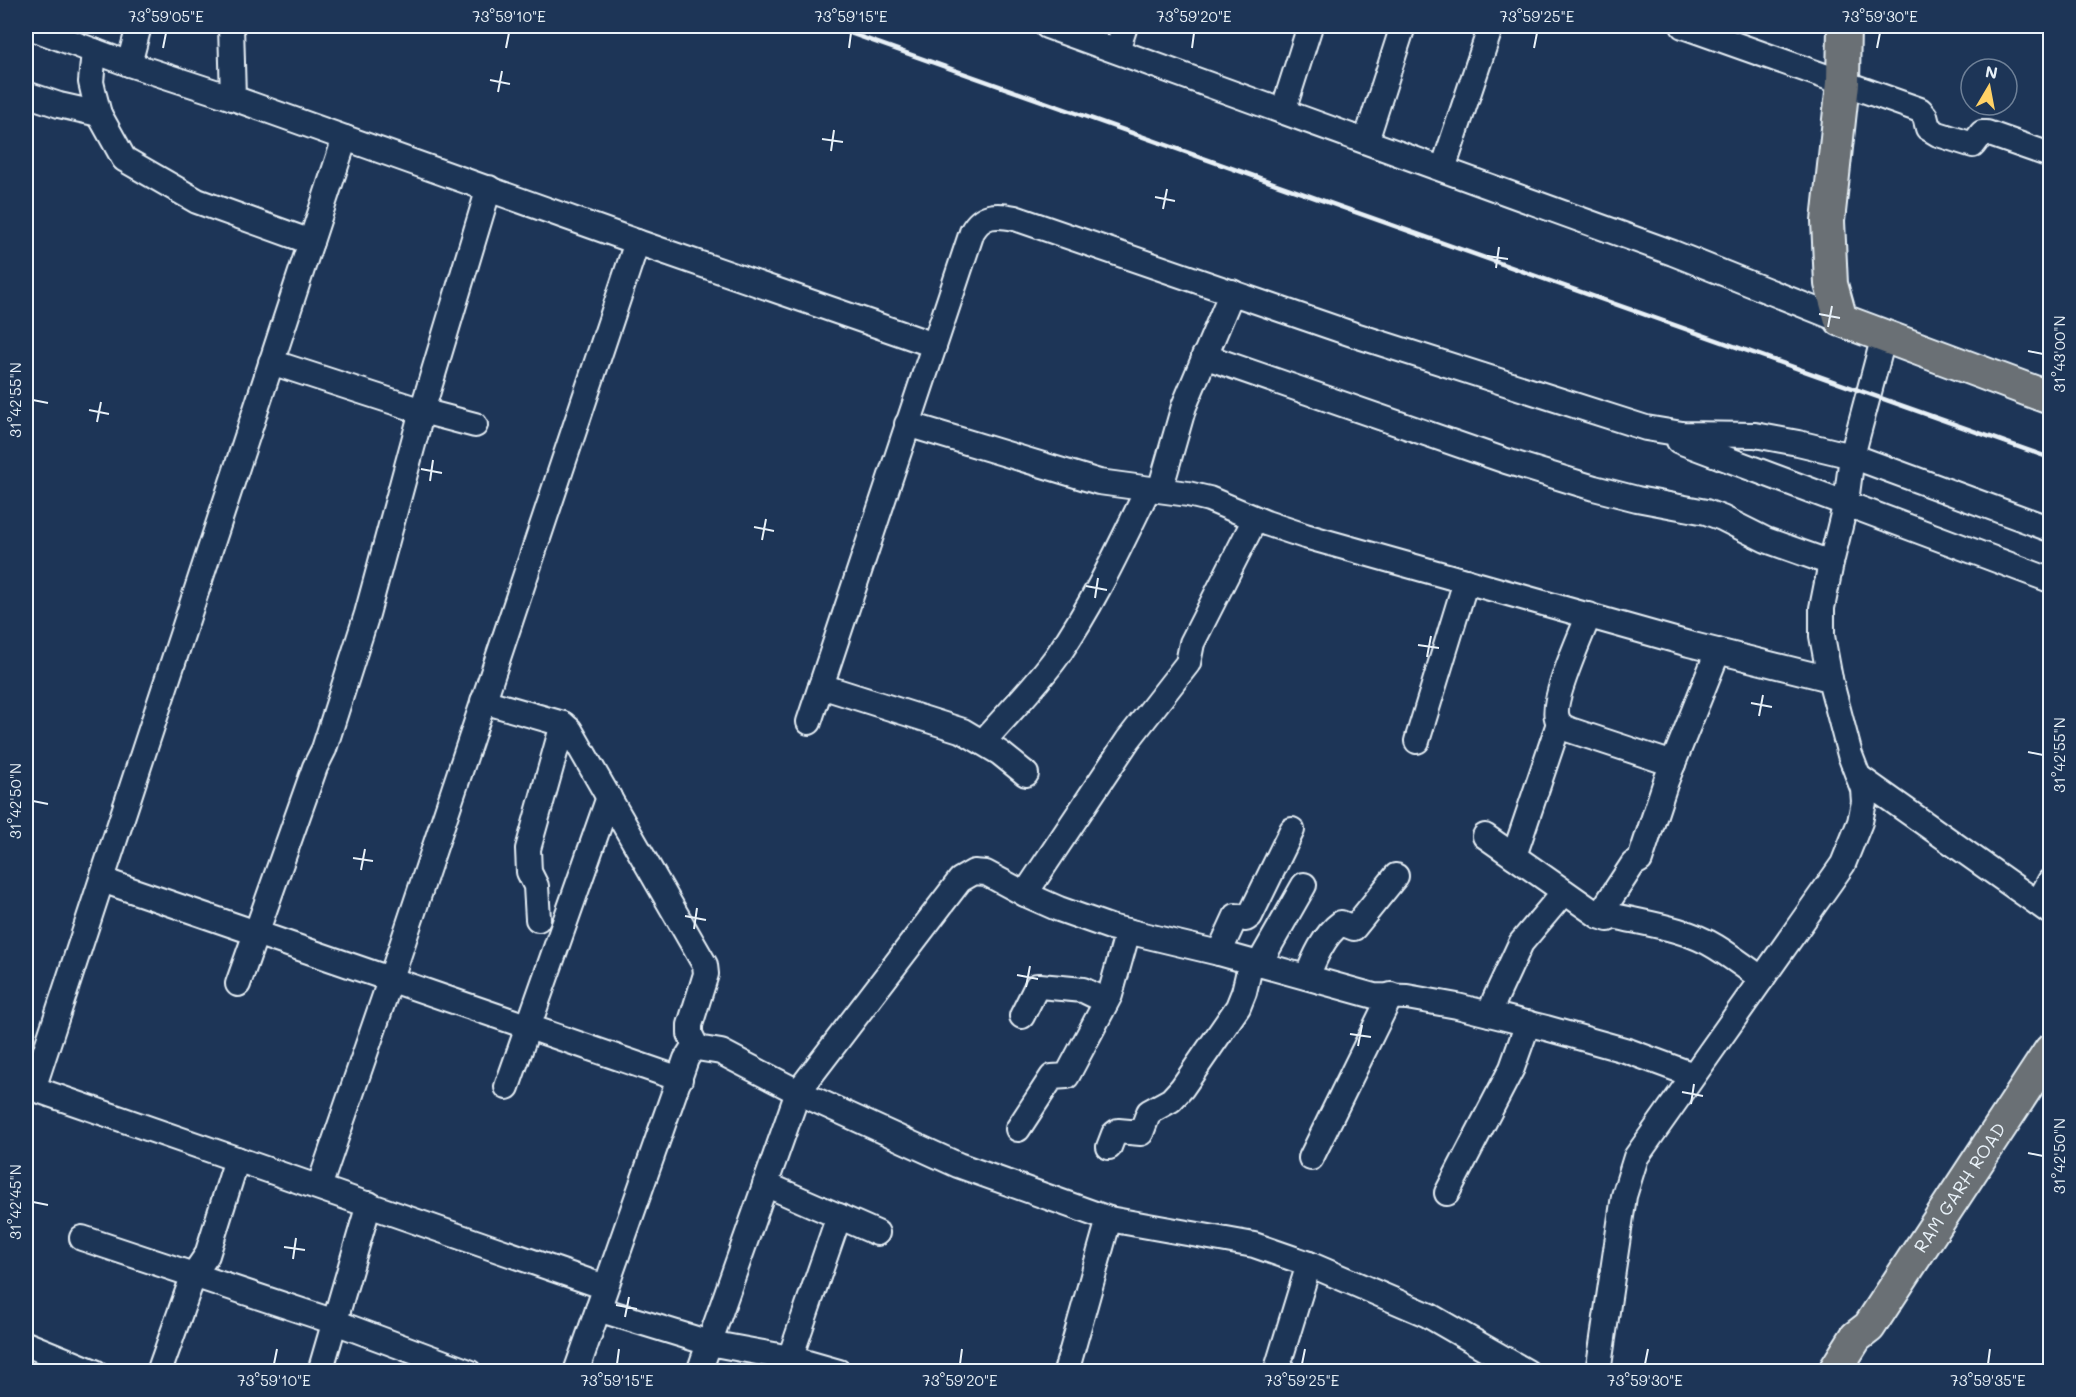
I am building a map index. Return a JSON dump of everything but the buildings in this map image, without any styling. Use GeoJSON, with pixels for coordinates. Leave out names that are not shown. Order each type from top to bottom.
{"type":"FeatureCollection","features":[{"type":"Feature","properties":{"kind":"main road"},"geometry":{"type":"LineString","coordinates":[[1844,26],[1843,83],[1828,221],[1831,284],[1840,320],[2050,399]]}},
{"type":"Feature","properties":{"kind":"main road","name":"RAM GARH ROAD"},"geometry":{"type":"LineString","coordinates":[[1834,1371],[1857,1337],[1869,1327],[2047,1065]]}},
{"type":"Feature","properties":{"kind":"main road","name":"RAM GARH ROAD"},"geometry":{"type":"LineString","coordinates":[[1853,1371],[1869,1344],[1869,1327]]}},
{"type":"Feature","properties":{"kind":"street"},"geometry":{"type":"LineString","coordinates":[[27,26],[129,64],[233,98],[934,345]]}},
{"type":"Feature","properties":{"kind":"street"},"geometry":{"type":"LineString","coordinates":[[129,64],[138,26]]}},
{"type":"Feature","properties":{"kind":"street"},"geometry":{"type":"LineString","coordinates":[[231,26],[233,98]]}},
{"type":"Feature","properties":{"kind":"street"},"geometry":{"type":"LineString","coordinates":[[1047,26],[1673,253],[1840,320]]}},
{"type":"Feature","properties":{"kind":"street"},"geometry":{"type":"LineString","coordinates":[[1117,50],[1125,26]]}},
{"type":"Feature","properties":{"kind":"street"},"geometry":{"type":"LineString","coordinates":[[1283,111],[1310,26]]}},
{"type":"Feature","properties":{"kind":"street"},"geometry":{"type":"LineString","coordinates":[[1366,141],[1403,26]]}},
{"type":"Feature","properties":{"kind":"street"},"geometry":{"type":"LineString","coordinates":[[1443,169],[1491,26]]}},
{"type":"Feature","properties":{"kind":"street"},"geometry":{"type":"LineString","coordinates":[[1683,26],[1920,110],[1925,116],[1928,128],[1938,134],[1973,145],[1982,133],[1987,133],[2050,154]]}},
{"type":"Feature","properties":{"kind":"street"},"geometry":{"type":"LineString","coordinates":[[94,51],[91,82],[99,114],[124,159],[197,201],[311,242]]}},
{"type":"Feature","properties":{"kind":"street"},"geometry":{"type":"LineString","coordinates":[[26,94],[59,105],[99,114]]}},
{"type":"Feature","properties":{"kind":"street"},"geometry":{"type":"LineString","coordinates":[[345,138],[102,880],[29,1087],[369,1204],[709,1343],[790,1358],[839,1371]]}},
{"type":"Feature","properties":{"kind":"street"},"geometry":{"type":"LineString","coordinates":[[238,984],[315,767],[324,749],[361,635],[422,411],[489,188]]}},
{"type":"Feature","properties":{"kind":"street"},"geometry":{"type":"LineString","coordinates":[[809,722],[972,232],[980,220],[993,215],[1015,218],[1363,338],[1646,428],[2050,580]]}},
{"type":"Feature","properties":{"kind":"street"},"geometry":{"type":"LineString","coordinates":[[319,1187],[637,242]]}},
{"type":"Feature","properties":{"kind":"street"},"geometry":{"type":"LineString","coordinates":[[983,742],[1045,672],[1068,640],[1154,490],[1184,406],[1232,292]]}},
{"type":"Feature","properties":{"kind":"street"},"geometry":{"type":"LineString","coordinates":[[1598,1371],[1624,1196],[1641,1149],[1843,864],[1860,822],[1864,801],[1830,679],[1822,636],[1822,608],[1846,502],[1852,456],[1884,336]]}},
{"type":"Feature","properties":{"kind":"street"},"geometry":{"type":"LineString","coordinates":[[1204,356],[1506,461],[1637,499],[1706,512],[1766,540],[1831,563]]}},
{"type":"Feature","properties":{"kind":"street"},"geometry":{"type":"LineString","coordinates":[[271,362],[422,411],[475,425]]}},
{"type":"Feature","properties":{"kind":"street"},"geometry":{"type":"LineString","coordinates":[[907,424],[1073,476],[1123,487],[1209,499],[1255,519],[1305,536],[1718,651],[1830,679]]}},
{"type":"Feature","properties":{"kind":"street"},"geometry":{"type":"LineString","coordinates":[[1646,428],[1682,434],[1755,435],[1852,456],[2050,529]]}},
{"type":"Feature","properties":{"kind":"street"},"geometry":{"type":"LineString","coordinates":[[1025,894],[1128,740],[1188,663],[1192,644],[1255,519]]}},
{"type":"Feature","properties":{"kind":"street"},"geometry":{"type":"LineString","coordinates":[[1417,741],[1466,580]]}},
{"type":"Feature","properties":{"kind":"street"},"geometry":{"type":"LineString","coordinates":[[1589,615],[1557,701],[1556,715],[1559,723],[1570,730],[1673,764]]}},
{"type":"Feature","properties":{"kind":"street"},"geometry":{"type":"LineString","coordinates":[[1599,916],[1633,864],[1640,861],[1673,764],[1718,651]]}},
{"type":"Feature","properties":{"kind":"street"},"geometry":{"type":"LineString","coordinates":[[821,686],[950,726],[983,742],[1026,774]]}},
{"type":"Feature","properties":{"kind":"street"},"geometry":{"type":"LineString","coordinates":[[483,701],[563,724],[570,730],[705,965],[706,974],[690,1025],[690,1035],[697,1047]]}},
{"type":"Feature","properties":{"kind":"street"},"geometry":{"type":"LineString","coordinates":[[1514,856],[1559,723]]}},
{"type":"Feature","properties":{"kind":"street"},"geometry":{"type":"LineString","coordinates":[[538,919],[536,886],[529,872],[528,849],[563,724]]}},
{"type":"Feature","properties":{"kind":"street"},"geometry":{"type":"LineString","coordinates":[[1859,777],[2044,908],[2050,881]]}},
{"type":"Feature","properties":{"kind":"street"},"geometry":{"type":"LineString","coordinates":[[507,1087],[609,797]]}},
{"type":"Feature","properties":{"kind":"street"},"geometry":{"type":"LineString","coordinates":[[1219,953],[1235,916],[1249,918],[1292,831]]}},
{"type":"Feature","properties":{"kind":"street"},"geometry":{"type":"LineString","coordinates":[[1485,836],[1599,916],[1608,920],[1614,916],[1658,926],[1700,939],[1716,946],[1762,979]]}},
{"type":"Feature","properties":{"kind":"street"},"geometry":{"type":"LineString","coordinates":[[699,1371],[798,1092],[960,880],[974,872],[986,873],[1059,909],[1110,927],[1219,953],[1381,998],[1391,995],[1456,1006],[1528,1023],[1628,1051],[1693,1075]]}},
{"type":"Feature","properties":{"kind":"street"},"geometry":{"type":"LineString","coordinates":[[1307,977],[1319,949],[1334,929],[1341,923],[1354,927],[1396,876]]}},
{"type":"Feature","properties":{"kind":"street"},"geometry":{"type":"LineString","coordinates":[[102,880],[680,1079]]}},
{"type":"Feature","properties":{"kind":"street"},"geometry":{"type":"LineString","coordinates":[[1109,1147],[1114,1134],[1118,1131],[1141,1133],[1149,1112],[1171,1101],[1182,1088],[1238,1007],[1255,963],[1295,921],[1304,885]]}},
{"type":"Feature","properties":{"kind":"street"},"geometry":{"type":"LineString","coordinates":[[1490,1014],[1521,943],[1564,892]]}},
{"type":"Feature","properties":{"kind":"street"},"geometry":{"type":"LineString","coordinates":[[1259,898],[1295,921]]}},
{"type":"Feature","properties":{"kind":"street"},"geometry":{"type":"LineString","coordinates":[[1018,1129],[1052,1077],[1067,1076],[1114,982],[1128,931]]}},
{"type":"Feature","properties":{"kind":"street"},"geometry":{"type":"LineString","coordinates":[[1022,1016],[1037,986],[1083,990],[1106,1001]]}},
{"type":"Feature","properties":{"kind":"street"},"geometry":{"type":"LineString","coordinates":[[1311,1158],[1391,995]]}},
{"type":"Feature","properties":{"kind":"street"},"geometry":{"type":"LineString","coordinates":[[1447,1193],[1512,1068],[1528,1023]]}},
{"type":"Feature","properties":{"kind":"street"},"geometry":{"type":"LineString","coordinates":[[576,1371],[686,1059],[697,1047],[721,1052],[798,1092],[958,1165],[1109,1219],[1254,1245],[1309,1264],[1428,1315],[1527,1371]]}},
{"type":"Feature","properties":{"kind":"street"},"geometry":{"type":"LineString","coordinates":[[159,1371],[194,1274],[207,1255],[237,1159]]}},
{"type":"Feature","properties":{"kind":"street"},"geometry":{"type":"LineString","coordinates":[[765,1184],[877,1233]]}},
{"type":"Feature","properties":{"kind":"street"},"geometry":{"type":"LineString","coordinates":[[320,1371],[369,1204]]}},
{"type":"Feature","properties":{"kind":"street"},"geometry":{"type":"LineString","coordinates":[[790,1358],[839,1216]]}},
{"type":"Feature","properties":{"kind":"street"},"geometry":{"type":"LineString","coordinates":[[1066,1371],[1109,1219]]}},
{"type":"Feature","properties":{"kind":"street"},"geometry":{"type":"LineString","coordinates":[[82,1238],[335,1322],[469,1371]]}},
{"type":"Feature","properties":{"kind":"street"},"geometry":{"type":"LineString","coordinates":[[1276,1371],[1309,1264]]}},
{"type":"Feature","properties":{"kind":"street"},"geometry":{"type":"LineString","coordinates":[[26,1344],[95,1371]]}},
{"type":"Feature","properties":{"kind":"railway"},"geometry":{"type":"LineString","coordinates":[[830,26],[2050,458]]}}]}
